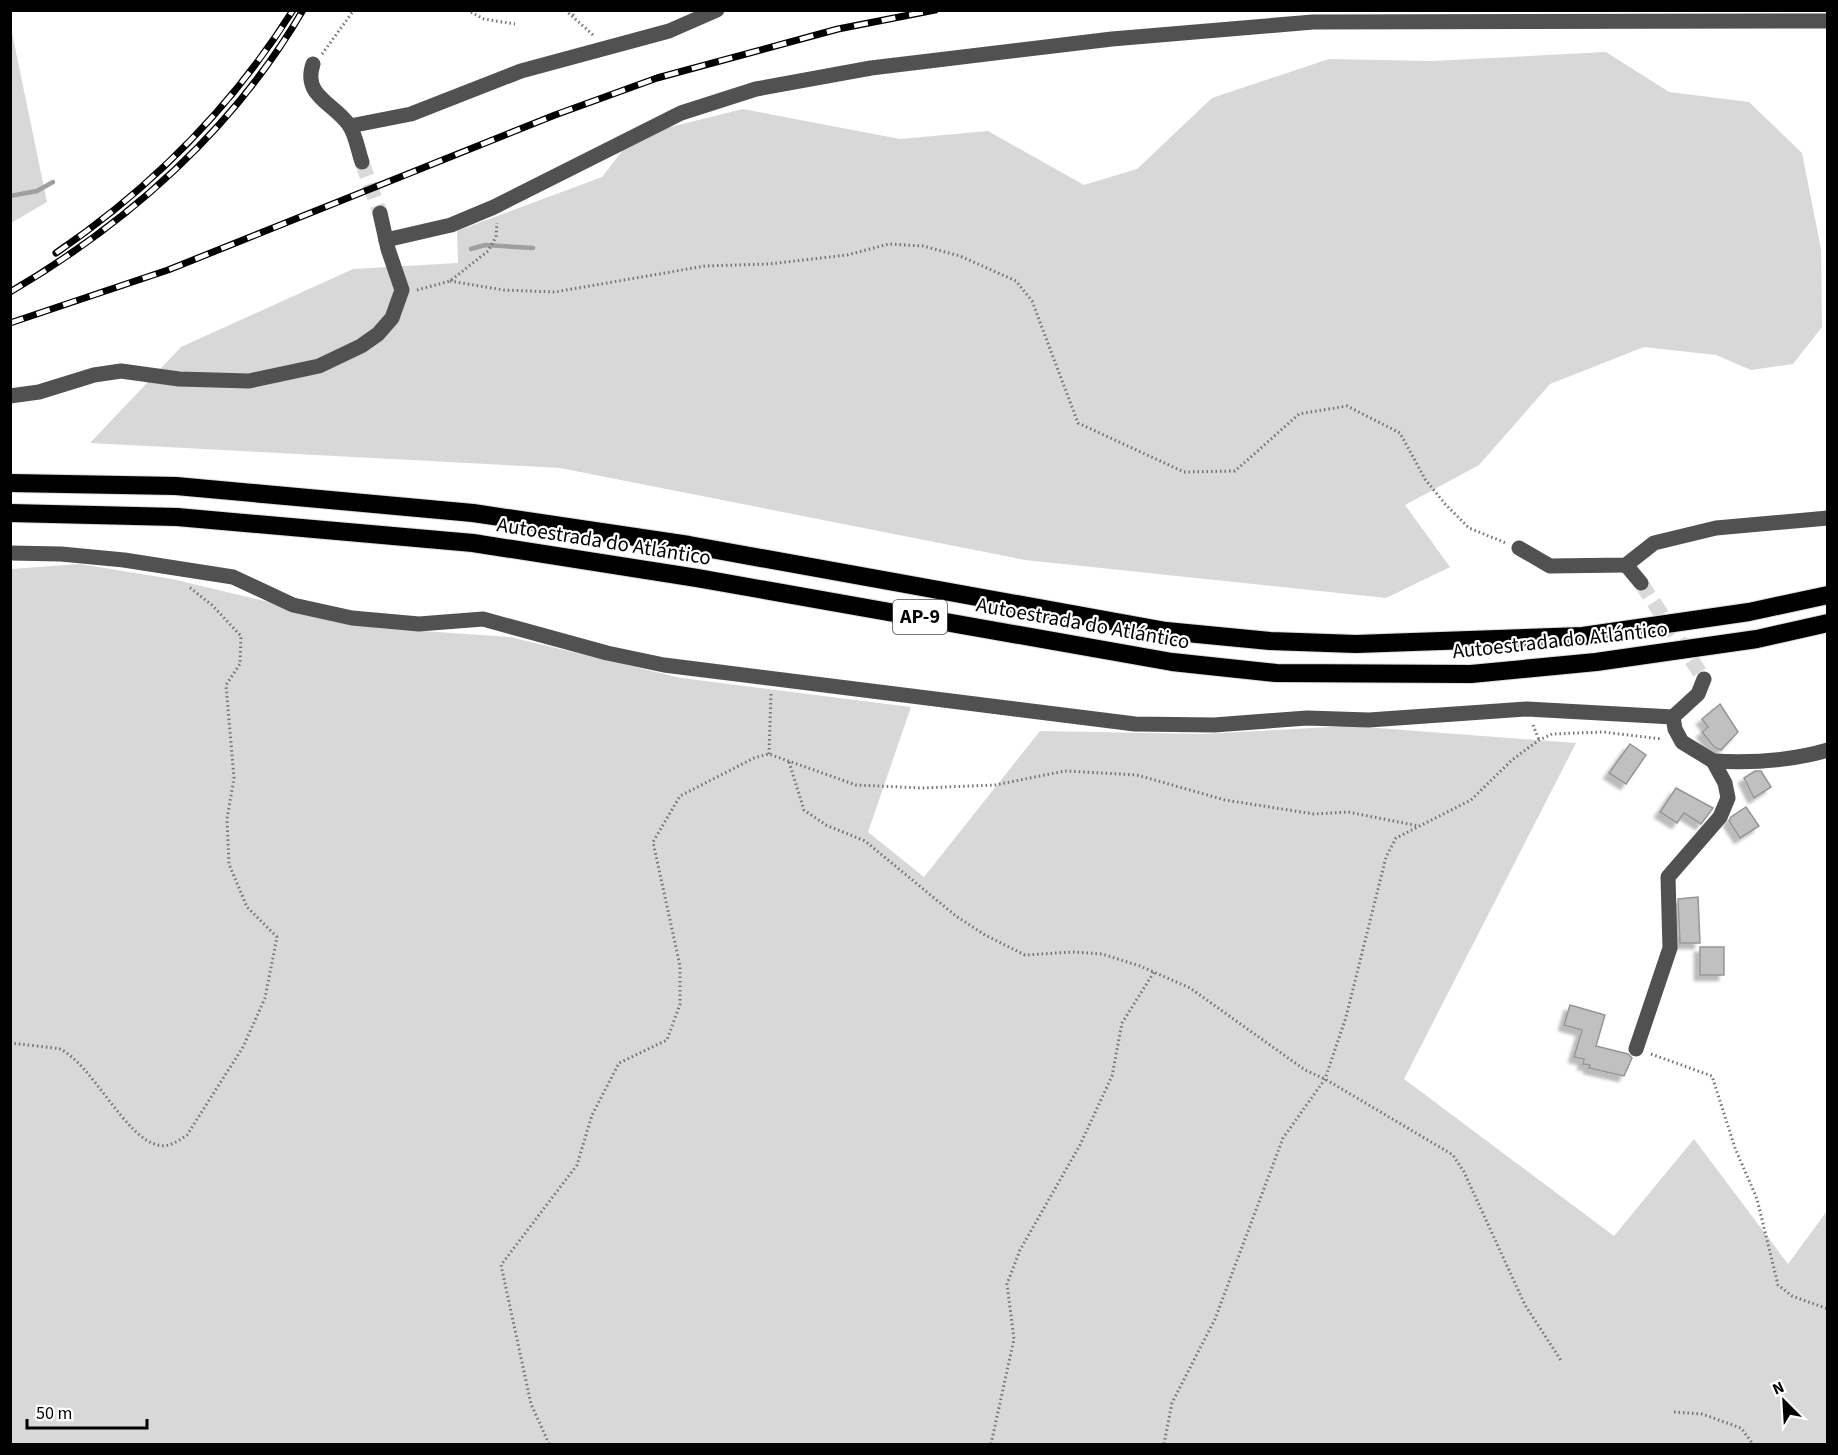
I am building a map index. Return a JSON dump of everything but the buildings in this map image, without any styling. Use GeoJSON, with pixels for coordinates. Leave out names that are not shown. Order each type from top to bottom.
{"type":"FeatureCollection","features":[{"type":"Feature","properties":{"kind":"highway","name":"Autoestrada do Atlántico"},"geometry":{"type":"LineString","coordinates":[[10,483],[176,486],[473,513],[688,545],[1166,631],[1270,641],[1368,643],[1583,636],[1749,612],[1827,595]]}},
{"type":"Feature","properties":{"kind":"highway","name":"Autoestrada do Atlántico"},"geometry":{"type":"LineString","coordinates":[[10,513],[177,517],[472,543],[697,578],[1172,662],[1276,673],[1471,674],[1653,654],[1756,639],[1827,623]]}},
{"type":"Feature","properties":{"kind":"street"},"geometry":{"type":"LineString","coordinates":[[350,126],[411,114],[521,71],[669,31],[717,10]]}},
{"type":"Feature","properties":{"kind":"street"},"geometry":{"type":"LineString","coordinates":[[387,244],[451,225],[494,207],[681,113],[756,88],[871,68],[1112,39],[1313,22],[1827,21]]}},
{"type":"Feature","properties":{"kind":"street"},"geometry":{"type":"LineString","coordinates":[[313,64],[309,77],[315,91],[350,126],[362,162]]}},
{"type":"Feature","properties":{"kind":"street"},"geometry":{"type":"LineString","coordinates":[[10,396],[39,392],[106,372],[121,371],[179,379],[249,381],[319,366],[361,346],[378,334],[392,318],[402,290],[380,213]]}},
{"type":"Feature","properties":{"kind":"street"},"geometry":{"type":"LineString","coordinates":[[1519,548],[1550,566],[1626,565],[1654,543],[1716,528],[1827,518]]}},
{"type":"Feature","properties":{"kind":"street"},"geometry":{"type":"LineString","coordinates":[[10,553],[61,554],[124,560],[233,577],[293,605],[352,618],[419,624],[483,619],[664,665],[1135,724],[1214,725],[1307,718],[1369,720],[1527,709],[1673,717],[1698,694],[1704,679]]}},
{"type":"Feature","properties":{"kind":"street"},"geometry":{"type":"LineString","coordinates":[[1626,565],[1641,584]]}},
{"type":"Feature","properties":{"kind":"street"},"geometry":{"type":"LineString","coordinates":[[1673,717],[1675,729],[1682,742],[1713,761],[1741,762],[1813,755],[1827,750]]}},
{"type":"Feature","properties":{"kind":"street"},"geometry":{"type":"LineString","coordinates":[[1636,1049],[1670,948],[1668,877],[1720,817],[1728,798],[1725,783],[1713,761]]}},
{"type":"Feature","properties":{"kind":"path"},"geometry":{"type":"LineString","coordinates":[[313,64],[354,10]]}},
{"type":"Feature","properties":{"kind":"path"},"geometry":{"type":"LineString","coordinates":[[467,10],[484,19],[515,24]]}},
{"type":"Feature","properties":{"kind":"path"},"geometry":{"type":"LineString","coordinates":[[565,10],[607,46]]}},
{"type":"Feature","properties":{"kind":"path"},"geometry":{"type":"LineString","coordinates":[[571,10],[575,19]]}},
{"type":"Feature","properties":{"kind":"path"},"geometry":{"type":"LineString","coordinates":[[402,290],[431,287],[450,281],[488,251],[496,237]]}},
{"type":"Feature","properties":{"kind":"path"},"geometry":{"type":"LineString","coordinates":[[450,281],[504,290],[555,292],[705,266],[768,264],[847,255],[889,244],[923,246],[960,256],[1016,281],[1032,301],[1078,423],[1184,472],[1235,471],[1299,414],[1347,406],[1400,433],[1425,479],[1445,504],[1469,528],[1519,548]]}},
{"type":"Feature","properties":{"kind":"path"},"geometry":{"type":"LineString","coordinates":[[10,1043],[39,1048],[59,1048],[80,1066],[137,1132],[157,1145],[174,1144],[187,1135],[243,1047],[265,998],[277,937],[248,907],[229,864],[227,819],[234,778],[226,685],[240,664],[241,636],[212,605],[184,583],[175,569]]}},
{"type":"Feature","properties":{"kind":"path"},"geometry":{"type":"LineString","coordinates":[[769,754],[771,679]]}},
{"type":"Feature","properties":{"kind":"path"},"geometry":{"type":"LineString","coordinates":[[1164,1444],[1172,1403],[1215,1319],[1282,1138],[1325,1079],[1346,1017],[1386,857],[1396,838],[1471,800],[1512,760],[1539,740],[1552,735],[1603,732],[1682,742]]}},
{"type":"Feature","properties":{"kind":"path"},"geometry":{"type":"LineString","coordinates":[[549,1444],[531,1404],[501,1265],[578,1165],[592,1114],[619,1063],[667,1040],[681,1004],[680,966],[653,842],[680,796],[754,758],[769,754],[856,785],[922,788],[994,784],[1065,771],[1137,776],[1225,800],[1314,814],[1348,812],[1419,826]]}},
{"type":"Feature","properties":{"kind":"path"},"geometry":{"type":"LineString","coordinates":[[789,762],[804,810],[826,825],[865,841],[956,916],[986,935],[1024,955],[1073,952],[1102,954],[1154,972],[1190,988],[1305,1070],[1325,1079],[1453,1155],[1464,1172],[1525,1305],[1562,1362]]}},
{"type":"Feature","properties":{"kind":"path"},"geometry":{"type":"LineString","coordinates":[[991,1444],[1014,1339],[1007,1284],[1020,1250],[1080,1145],[1112,1076],[1122,1023],[1154,972]]}},
{"type":"Feature","properties":{"kind":"path"},"geometry":{"type":"LineString","coordinates":[[1636,1049],[1712,1076],[1734,1148],[1756,1199],[1778,1285],[1792,1296],[1827,1309]]}},
{"type":"Feature","properties":{"kind":"path"},"geometry":{"type":"LineString","coordinates":[[1674,1412],[1702,1414],[1741,1428],[1753,1444]]}},
{"type":"Feature","properties":{"kind":"shaded area"},"geometry":{"type":"Polygon","coordinates":[[[10,23],[47,202],[11,223],[10,223],[10,23]]]}},
{"type":"Feature","properties":{"kind":"shaded area"},"geometry":{"type":"Polygon","coordinates":[[[1606,52],[1669,92],[1749,102],[1802,153],[1821,249],[1822,327],[1793,364],[1751,370],[1716,355],[1644,347],[1550,384],[1479,465],[1405,505],[1450,567],[1386,598],[1025,560],[560,468],[90,443],[181,347],[353,269],[458,263],[457,231],[602,177],[634,136],[743,109],[900,139],[988,131],[1084,185],[1137,169],[1212,98],[1329,59],[1432,61],[1606,52]]]}},
{"type":"Feature","properties":{"kind":"shaded area"},"geometry":{"type":"Polygon","coordinates":[[[80,564],[172,579],[378,628],[510,637],[681,678],[911,707],[868,832],[924,877],[1040,731],[1202,734],[1350,726],[1576,743],[1404,1079],[1614,1236],[1694,1139],[1788,1264],[1827,1211],[1827,1444],[11,1444],[11,569],[80,564]]]}},
{"type":"Feature","properties":{"kind":"waterway"},"geometry":{"type":"LineString","coordinates":[[10,196],[37,191],[53,182]]}},
{"type":"Feature","properties":{"kind":"waterway"},"geometry":{"type":"LineString","coordinates":[[471,249],[485,245],[533,248]]}},
{"type":"Feature","properties":{"kind":"tunnel"},"geometry":{"type":"LineString","coordinates":[[362,162],[380,213]]}},
{"type":"Feature","properties":{"kind":"tunnel"},"geometry":{"type":"LineString","coordinates":[[1641,583],[1704,679]]}},
{"type":"Feature","properties":{"kind":"railway"},"geometry":{"type":"LineString","coordinates":[[56,253],[124,202],[187,144],[243,80],[293,10]]}},
{"type":"Feature","properties":{"kind":"railway"},"geometry":{"type":"LineString","coordinates":[[10,292],[96,236],[175,170],[245,95],[303,10]]}},
{"type":"Feature","properties":{"kind":"railway"},"geometry":{"type":"LineString","coordinates":[[10,323],[168,270],[555,115],[657,78],[838,29],[935,10]]}}]}
